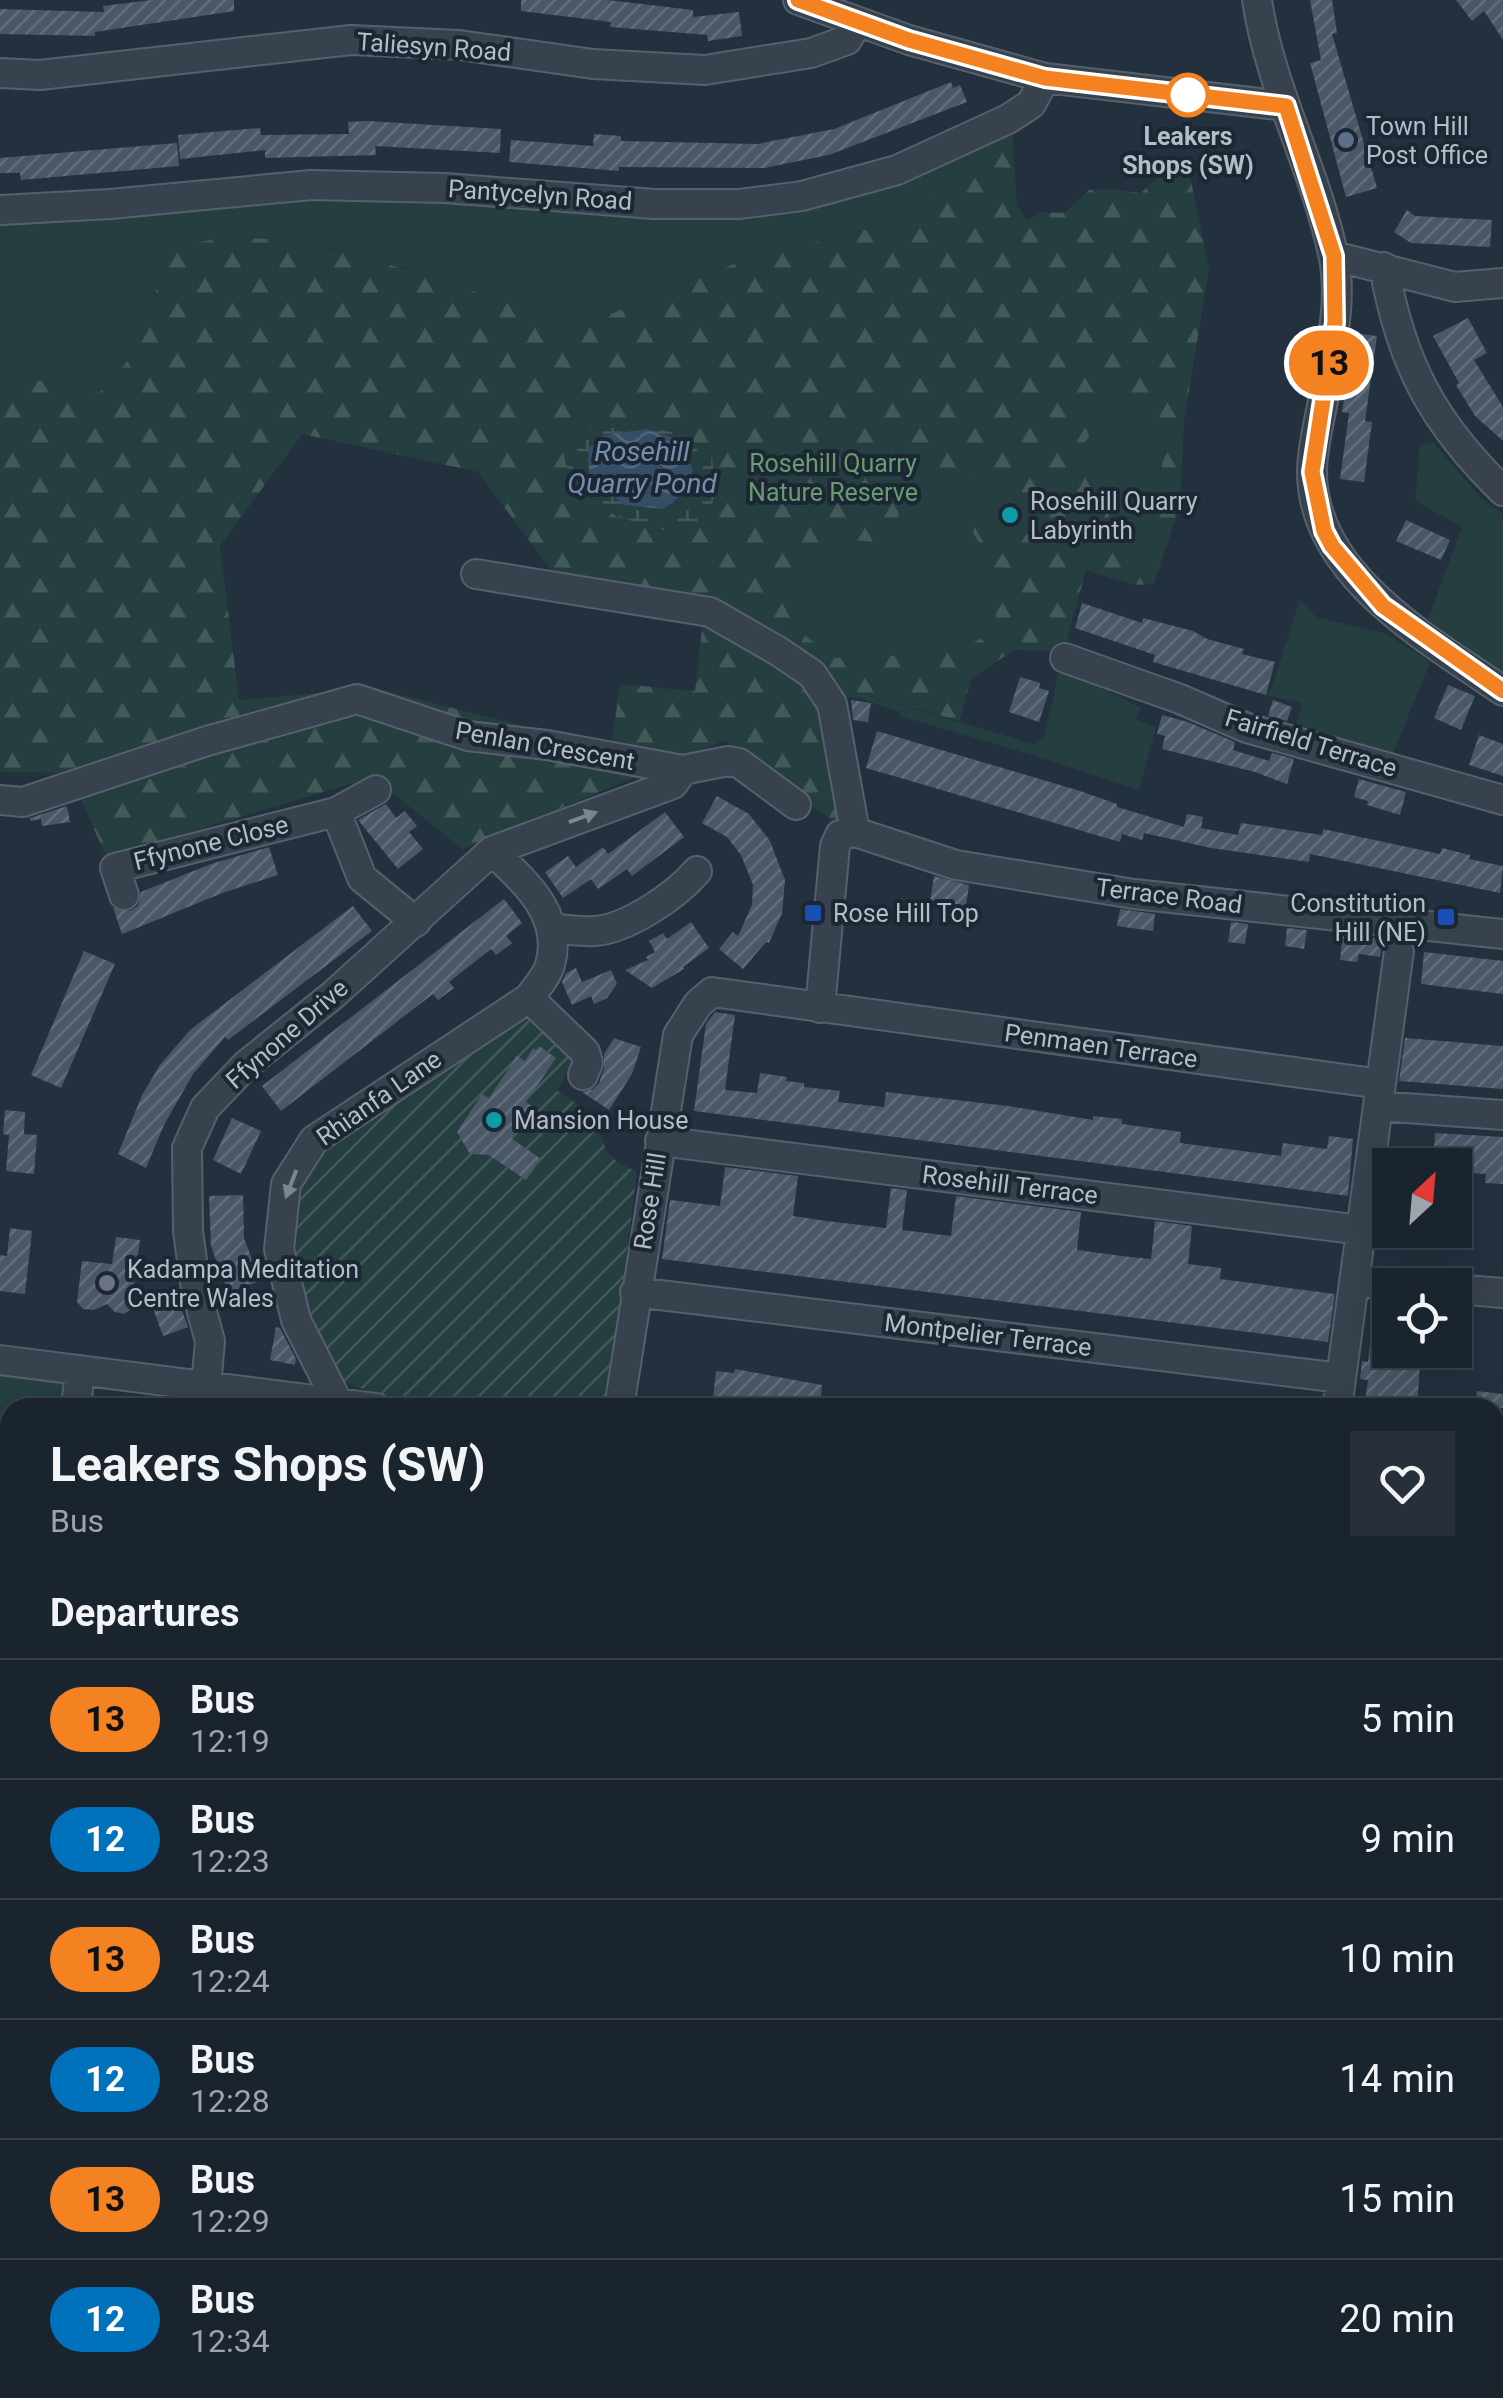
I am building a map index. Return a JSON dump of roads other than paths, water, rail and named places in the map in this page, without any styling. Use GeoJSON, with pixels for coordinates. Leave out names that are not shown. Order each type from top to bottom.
{"type":"FeatureCollection","features":[{"type":"Feature","properties":{"kind":"street"},"geometry":{"type":"LineString","coordinates":[[798,0],[973,60],[1045,78],[1286,106]]}},
{"type":"Feature","properties":{"kind":"street"},"geometry":{"type":"LineString","coordinates":[[1257,0],[1334,256],[1335,322],[1312,472],[1324,531],[1383,606],[1503,691]]}},
{"type":"Feature","properties":{"kind":"street","name":"Taliesyn Road"},"geometry":{"type":"LineString","coordinates":[[0,73],[40,75],[351,40],[458,45],[593,64],[706,70],[811,52],[846,40],[857,23]]}},
{"type":"Feature","properties":{"kind":"street","name":"Pantycelyn Road"},"geometry":{"type":"LineString","coordinates":[[0,210],[311,185],[445,188],[654,204],[739,204],[786,198],[897,170],[1008,120],[1031,104],[1045,78]]}},
{"type":"Feature","properties":{"kind":"street"},"geometry":{"type":"LineString","coordinates":[[1334,256],[1456,287],[1503,283]]}},
{"type":"Feature","properties":{"kind":"street"},"geometry":{"type":"LineString","coordinates":[[1384,267],[1393,319],[1409,364],[1442,421],[1471,460],[1503,491]]}},
{"type":"Feature","properties":{"kind":"street"},"geometry":{"type":"LineString","coordinates":[[476,574],[710,612],[812,674],[832,704],[847,833],[834,846],[820,1008]]}},
{"type":"Feature","properties":{"kind":"street","name":"Fairfield Terrace"},"geometry":{"type":"LineString","coordinates":[[1065,658],[1180,699],[1247,728],[1503,800]]}},
{"type":"Feature","properties":{"kind":"street","name":"Penlan Crescent"},"geometry":{"type":"LineString","coordinates":[[0,800],[23,802],[207,741],[357,699],[468,736],[548,745],[683,770],[728,761],[739,763],[796,805]]}},
{"type":"Feature","properties":{"kind":"street"},"geometry":{"type":"LineString","coordinates":[[583,1075],[588,1063],[584,1052],[529,998],[550,968],[554,928],[528,885],[492,851],[674,784],[683,770]]}},
{"type":"Feature","properties":{"kind":"street","name":"Ffynone Close"},"geometry":{"type":"LineString","coordinates":[[124,895],[114,868],[336,812],[376,790]]}},
{"type":"Feature","properties":{"kind":"street"},"geometry":{"type":"LineString","coordinates":[[336,812],[362,878],[416,922]]}},
{"type":"Feature","properties":{"kind":"street","name":"Terrace Road"},"geometry":{"type":"LineString","coordinates":[[847,833],[956,865],[1134,894],[1503,934]]}},
{"type":"Feature","properties":{"kind":"street","name":"Ffynone Drive"},"geometry":{"type":"LineString","coordinates":[[206,1386],[210,1341],[196,1290],[188,1230],[187,1148],[204,1108],[246,1064],[334,995],[492,851]]}},
{"type":"Feature","properties":{"kind":"street"},"geometry":{"type":"LineString","coordinates":[[554,928],[598,932],[693,890]]}},
{"type":"Feature","properties":{"kind":"street"},"geometry":{"type":"LineString","coordinates":[[1338,1398],[1399,950]]}},
{"type":"Feature","properties":{"kind":"street","name":"Rose Hill"},"geometry":{"type":"LineString","coordinates":[[620,1398],[678,1035],[698,1004],[712,992],[820,1008]]}},
{"type":"Feature","properties":{"kind":"street","name":"Rhianfa Lane"},"geometry":{"type":"LineString","coordinates":[[335,1398],[296,1320],[280,1248],[286,1184],[314,1140],[529,998]]}},
{"type":"Feature","properties":{"kind":"street","name":"Penmaen Terrace"},"geometry":{"type":"LineString","coordinates":[[820,1008],[1503,1114]]}},
{"type":"Feature","properties":{"kind":"street","name":"Rosehill Terrace"},"geometry":{"type":"LineString","coordinates":[[660,1141],[1361,1230]]}},
{"type":"Feature","properties":{"kind":"street"},"geometry":{"type":"LineString","coordinates":[[1354,1281],[1372,1282]]}},
{"type":"Feature","properties":{"kind":"street"},"geometry":{"type":"LineString","coordinates":[[1472,1290],[1503,1293]]}},
{"type":"Feature","properties":{"kind":"street","name":"Montpelier Terrace"},"geometry":{"type":"LineString","coordinates":[[635,1292],[1341,1378]]}},
{"type":"Feature","properties":{"kind":"street"},"geometry":{"type":"LineString","coordinates":[[0,1360],[206,1386],[254,1398]]}},
{"type":"Feature","properties":{"kind":"street"},"geometry":{"type":"LineString","coordinates":[[77,1398],[80,1370]]}},
{"type":"Feature","properties":{"kind":"water","name":"Rosehill Quarry Pond"},"geometry":{"type":"Polygon","coordinates":[[[647,429],[678,440],[693,470],[681,496],[663,509],[624,505],[589,474],[588,449],[605,435],[647,429]]]}},
{"type":"Feature","properties":{"kind":"place","name":"Leakers Shops (SW)"},"geometry":{"type":"Point","coordinates":[1188,95]}},
{"type":"Feature","properties":{"kind":"place","name":"Town Hill Post Office"},"geometry":{"type":"Point","coordinates":[1346,140]}},
{"type":"Feature","properties":{"kind":"place","name":"Rosehill Quarry Labyrinth"},"geometry":{"type":"Point","coordinates":[1010,515]}},
{"type":"Feature","properties":{"kind":"place","name":"Rose Hill Top"},"geometry":{"type":"Point","coordinates":[813,913]}},
{"type":"Feature","properties":{"kind":"place","name":"Constitution Hill (NE)"},"geometry":{"type":"Point","coordinates":[1446,917]}},
{"type":"Feature","properties":{"kind":"place","name":"Mansion House"},"geometry":{"type":"Point","coordinates":[494,1120]}},
{"type":"Feature","properties":{"kind":"place","name":"Kadampa Meditation Centre Wales"},"geometry":{"type":"Point","coordinates":[107,1283]}},
{"type":"Feature","properties":{"kind":"park label","name":"Rosehill Quarry Nature Reserve"},"geometry":{"type":"Point","coordinates":[833,478]}}]}
